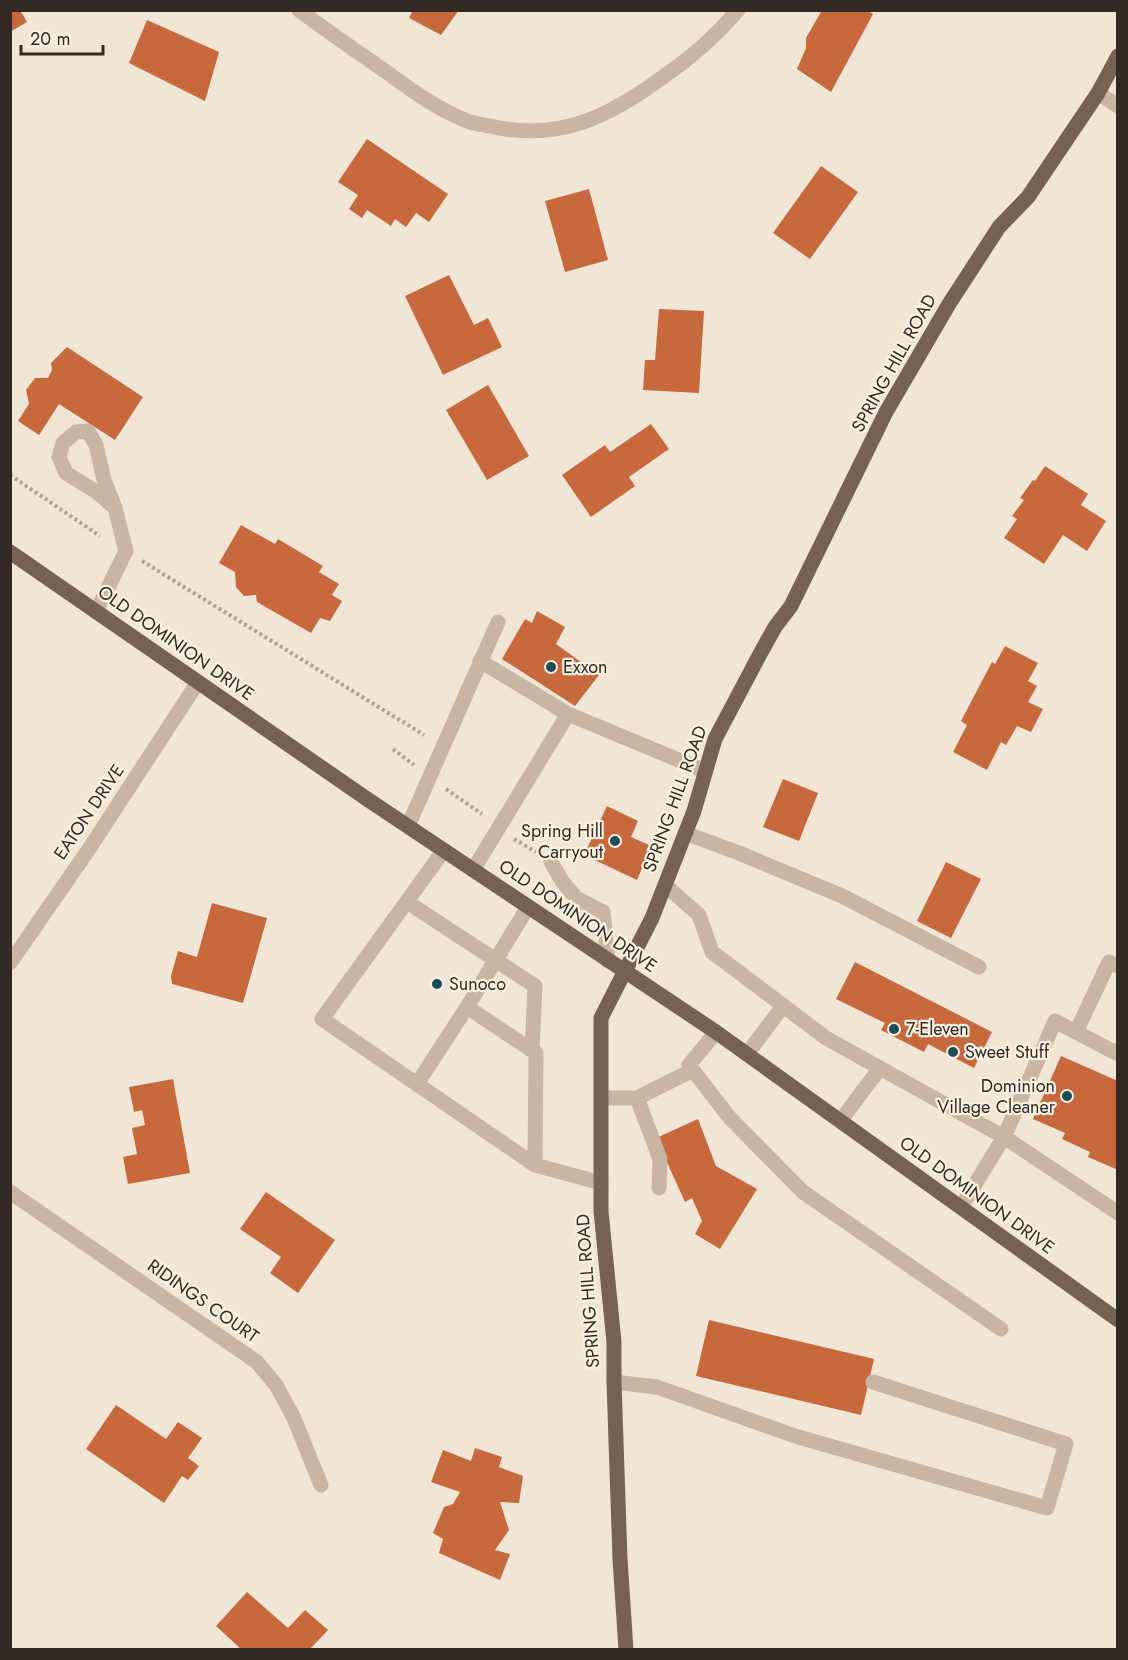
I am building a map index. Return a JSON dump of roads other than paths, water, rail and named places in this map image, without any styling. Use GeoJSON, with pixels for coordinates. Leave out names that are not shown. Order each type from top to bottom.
{"type":"FeatureCollection","features":[{"type":"Feature","properties":{"kind":"main road","name":"SPRING HILL ROAD"},"geometry":{"type":"LineString","coordinates":[[626,1650],[620,1559],[614,1342],[601,1211],[601,1018],[652,918],[694,811],[715,739],[765,645],[791,606],[886,412],[949,304],[999,227],[1028,197],[1098,93],[1118,56]]}},
{"type":"Feature","properties":{"kind":"main road","name":"OLD DOMINION DRIVE"},"geometry":{"type":"LineString","coordinates":[[10,552],[408,826],[716,1032],[1118,1320]]}},
{"type":"Feature","properties":{"kind":"street"},"geometry":{"type":"LineString","coordinates":[[299,10],[435,106],[469,122],[511,130],[547,130],[582,123],[617,109],[685,62],[725,26],[738,10]]}},
{"type":"Feature","properties":{"kind":"street"},"geometry":{"type":"LineString","coordinates":[[1098,93],[1118,106]]}},
{"type":"Feature","properties":{"kind":"street"},"geometry":{"type":"LineString","coordinates":[[96,612],[126,551],[115,508],[104,480],[96,445],[88,431],[76,432],[63,443],[59,457],[66,473],[98,493],[115,508]]}},
{"type":"Feature","properties":{"kind":"street"},"geometry":{"type":"LineString","coordinates":[[408,826],[498,622]]}},
{"type":"Feature","properties":{"kind":"street"},"geometry":{"type":"LineString","coordinates":[[480,662],[568,714],[705,771]]}},
{"type":"Feature","properties":{"kind":"street","name":"EATON DRIVE"},"geometry":{"type":"LineString","coordinates":[[10,963],[89,849],[198,682]]}},
{"type":"Feature","properties":{"kind":"street"},"geometry":{"type":"LineString","coordinates":[[473,870],[568,714]]}},
{"type":"Feature","properties":{"kind":"street"},"geometry":{"type":"LineString","coordinates":[[685,833],[842,896],[980,967]]}},
{"type":"Feature","properties":{"kind":"street"},"geometry":{"type":"LineString","coordinates":[[444,850],[322,1019],[535,1165],[601,1183]]}},
{"type":"Feature","properties":{"kind":"street"},"geometry":{"type":"LineString","coordinates":[[551,861],[562,881],[576,898],[603,912],[608,961]]}},
{"type":"Feature","properties":{"kind":"street"},"geometry":{"type":"LineString","coordinates":[[665,885],[699,915],[712,952],[826,1038],[1004,1137],[1118,1213]]}},
{"type":"Feature","properties":{"kind":"street"},"geometry":{"type":"LineString","coordinates":[[407,902],[535,986],[532,1050]]}},
{"type":"Feature","properties":{"kind":"street"},"geometry":{"type":"LineString","coordinates":[[417,1084],[528,907]]}},
{"type":"Feature","properties":{"kind":"street"},"geometry":{"type":"LineString","coordinates":[[1076,1032],[1109,962],[1118,966]]}},
{"type":"Feature","properties":{"kind":"street"},"geometry":{"type":"LineString","coordinates":[[468,1006],[536,1053],[535,1165]]}},
{"type":"Feature","properties":{"kind":"street"},"geometry":{"type":"LineString","coordinates":[[747,1054],[783,1006]]}},
{"type":"Feature","properties":{"kind":"street"},"geometry":{"type":"LineString","coordinates":[[961,1207],[1004,1137],[1055,1021],[1116,1053],[1118,1050]]}},
{"type":"Feature","properties":{"kind":"street"},"geometry":{"type":"LineString","coordinates":[[716,1032],[689,1065],[729,1117],[803,1192],[1002,1329]]}},
{"type":"Feature","properties":{"kind":"street"},"geometry":{"type":"LineString","coordinates":[[841,1120],[880,1068]]}},
{"type":"Feature","properties":{"kind":"street"},"geometry":{"type":"LineString","coordinates":[[601,1098],[637,1098],[693,1070]]}},
{"type":"Feature","properties":{"kind":"street"},"geometry":{"type":"LineString","coordinates":[[637,1098],[660,1159],[658,1188]]}},
{"type":"Feature","properties":{"kind":"street","name":"RIDINGS COURT"},"geometry":{"type":"LineString","coordinates":[[10,1192],[257,1362],[276,1385],[293,1416],[321,1485]]}},
{"type":"Feature","properties":{"kind":"street"},"geometry":{"type":"LineString","coordinates":[[614,1382],[657,1387],[795,1436],[1047,1508],[1066,1444],[873,1382]]}},
{"type":"Feature","properties":{"kind":"place","name":"Exxon"},"geometry":{"type":"Point","coordinates":[551,667]}},
{"type":"Feature","properties":{"kind":"place","name":"Spring Hill Carryout"},"geometry":{"type":"Point","coordinates":[615,841]}},
{"type":"Feature","properties":{"kind":"place","name":"Sunoco"},"geometry":{"type":"Point","coordinates":[437,984]}},
{"type":"Feature","properties":{"kind":"place","name":"7-Eleven"},"geometry":{"type":"Point","coordinates":[894,1029]}},
{"type":"Feature","properties":{"kind":"place","name":"Sweet Stuff"},"geometry":{"type":"Point","coordinates":[953,1052]}},
{"type":"Feature","properties":{"kind":"place","name":"Dominion Village Cleaner"},"geometry":{"type":"Point","coordinates":[1067,1096]}}]}
